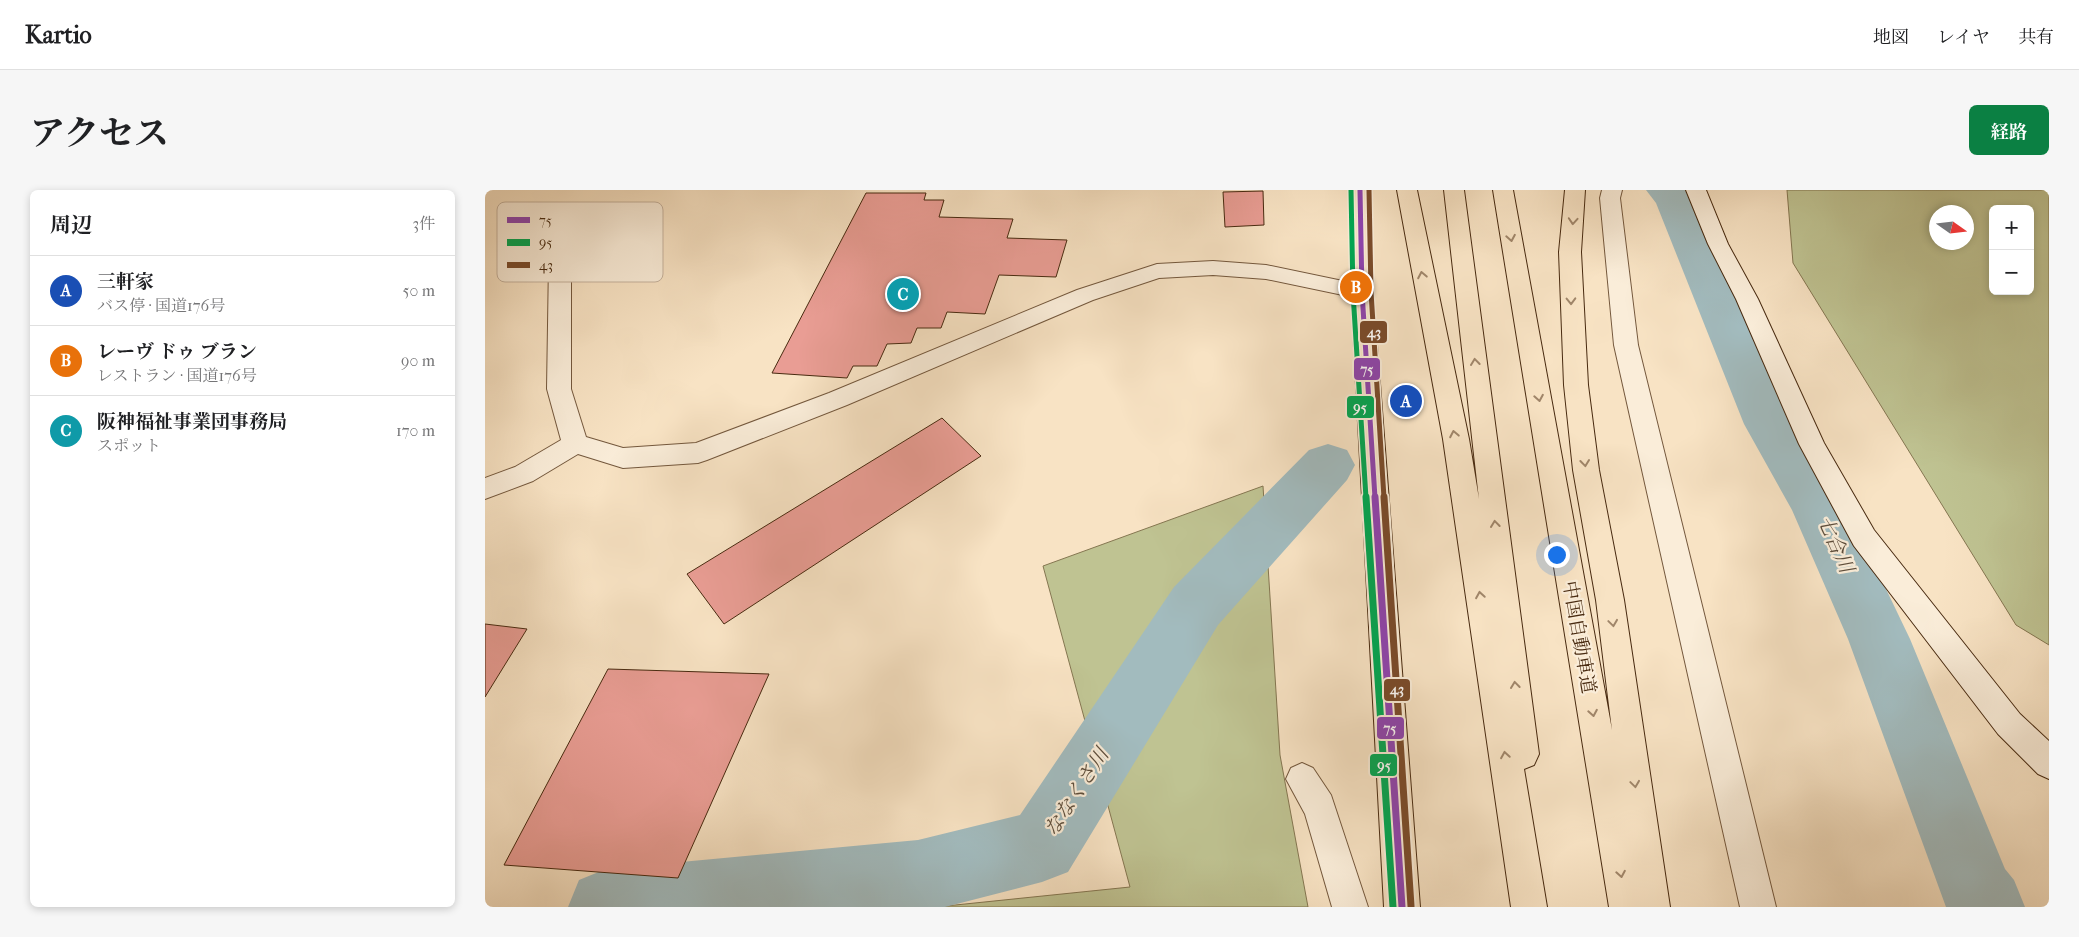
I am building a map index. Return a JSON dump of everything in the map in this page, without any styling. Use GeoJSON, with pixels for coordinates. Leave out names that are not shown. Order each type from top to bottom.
{"type":"FeatureCollection","features":[{"type":"Feature","properties":{"kind":"highway"},"geometry":{"type":"LineString","coordinates":[[1351,190],[1359,221]]}},
{"type":"Feature","properties":{"kind":"highway"},"geometry":{"type":"LineString","coordinates":[[1360,190],[1359,221],[1363,292],[1402,907]]}},
{"type":"Feature","properties":{"kind":"highway"},"geometry":{"type":"LineString","coordinates":[[1407,190],[1456,440],[1529,907]]}},
{"type":"Feature","properties":{"kind":"highway"},"geometry":{"type":"LineString","coordinates":[[1454,190],[1542,907]]}},
{"type":"Feature","properties":{"kind":"highway","name":"中国自動車道"},"geometry":{"type":"LineString","coordinates":[[1503,190],[1627,907]]}},
{"type":"Feature","properties":{"kind":"highway"},"geometry":{"type":"LineString","coordinates":[[1575,190],[1570,252],[1576,385],[1586,470],[1609,600],[1652,907]]}},
{"type":"Feature","properties":{"kind":"street"},"geometry":{"type":"LineString","coordinates":[[1612,190],[1610,198],[1626,345],[1759,907]]}},
{"type":"Feature","properties":{"kind":"street"},"geometry":{"type":"LineString","coordinates":[[1696,190],[1718,244],[1747,299],[1812,444],[1864,538],[2009,724],[2049,763]]}},
{"type":"Feature","properties":{"kind":"street"},"geometry":{"type":"LineString","coordinates":[[485,489],[524,474],[575,444],[623,458],[699,453],[838,399],[1085,295],[1157,271],[1213,268],[1266,272],[1363,292]]}},
{"type":"Feature","properties":{"kind":"street"},"geometry":{"type":"LineString","coordinates":[[560,282],[559,389],[575,444]]}},
{"type":"Feature","properties":{"kind":"street"},"geometry":{"type":"LineString","coordinates":[[1302,779],[1319,807],[1351,907]]}},
{"type":"Feature","properties":{"kind":"green space"},"geometry":{"type":"Polygon","coordinates":[[[1787,190],[2049,190],[2049,645],[2016,625],[1793,263],[1787,190]]]}},
{"type":"Feature","properties":{"kind":"green space"},"geometry":{"type":"Polygon","coordinates":[[[1263,486],[1280,755],[1308,907],[936,907],[1130,887],[1043,566],[1263,486]]]}},
{"type":"Feature","properties":{"kind":"building"},"geometry":{"type":"Polygon","coordinates":[[[1263,191],[1264,225],[1225,227],[1223,192],[1263,191]]]}},
{"type":"Feature","properties":{"kind":"building"},"geometry":{"type":"Polygon","coordinates":[[[866,193],[926,193],[924,200],[944,200],[939,217],[1013,219],[1007,238],[1067,240],[1056,277],[999,275],[985,314],[947,312],[941,328],[917,328],[911,343],[887,344],[877,366],[853,366],[847,378],[772,373],[866,193]]]}},
{"type":"Feature","properties":{"kind":"building"},"geometry":{"type":"Polygon","coordinates":[[[942,418],[981,456],[724,624],[687,574],[942,418]]]}},
{"type":"Feature","properties":{"kind":"building"},"geometry":{"type":"Polygon","coordinates":[[[485,624],[527,629],[485,697],[485,624]]]}},
{"type":"Feature","properties":{"kind":"building"},"geometry":{"type":"Polygon","coordinates":[[[608,669],[769,674],[678,878],[504,865],[608,669]]]}},
{"type":"Feature","properties":{"kind":"waterway","name":"七合川"},"geometry":{"type":"LineString","coordinates":[[1667,190],[1676,201],[1771,424],[1818,505],[1879,639],[1978,895],[1987,907]]}},
{"type":"Feature","properties":{"kind":"waterway","name":"ななくさ川"},"geometry":{"type":"LineString","coordinates":[[606,907],[918,877],[1042,846],[1196,606],[1328,465]]}},
{"type":"Feature","properties":{"kind":"transit line","name":"95"},"geometry":{"type":"LineString","coordinates":[[1351,190],[1353,293],[1393,907]]}},
{"type":"Feature","properties":{"kind":"transit line","name":"75"},"geometry":{"type":"LineString","coordinates":[[1360,190],[1362,292],[1402,907]]}},
{"type":"Feature","properties":{"kind":"transit line","name":"43"},"geometry":{"type":"LineString","coordinates":[[1369,190],[1371,292],[1411,906]]}},
{"type":"Feature","properties":{"kind":"place","name":"レーヴ ドゥ ブラン"},"geometry":{"type":"Point","coordinates":[1356,287]}},
{"type":"Feature","properties":{"kind":"place","name":"阪神福祉事業団事務局"},"geometry":{"type":"Point","coordinates":[903,294]}},
{"type":"Feature","properties":{"kind":"place","name":"三軒家"},"geometry":{"type":"Point","coordinates":[1406,401]}}]}
